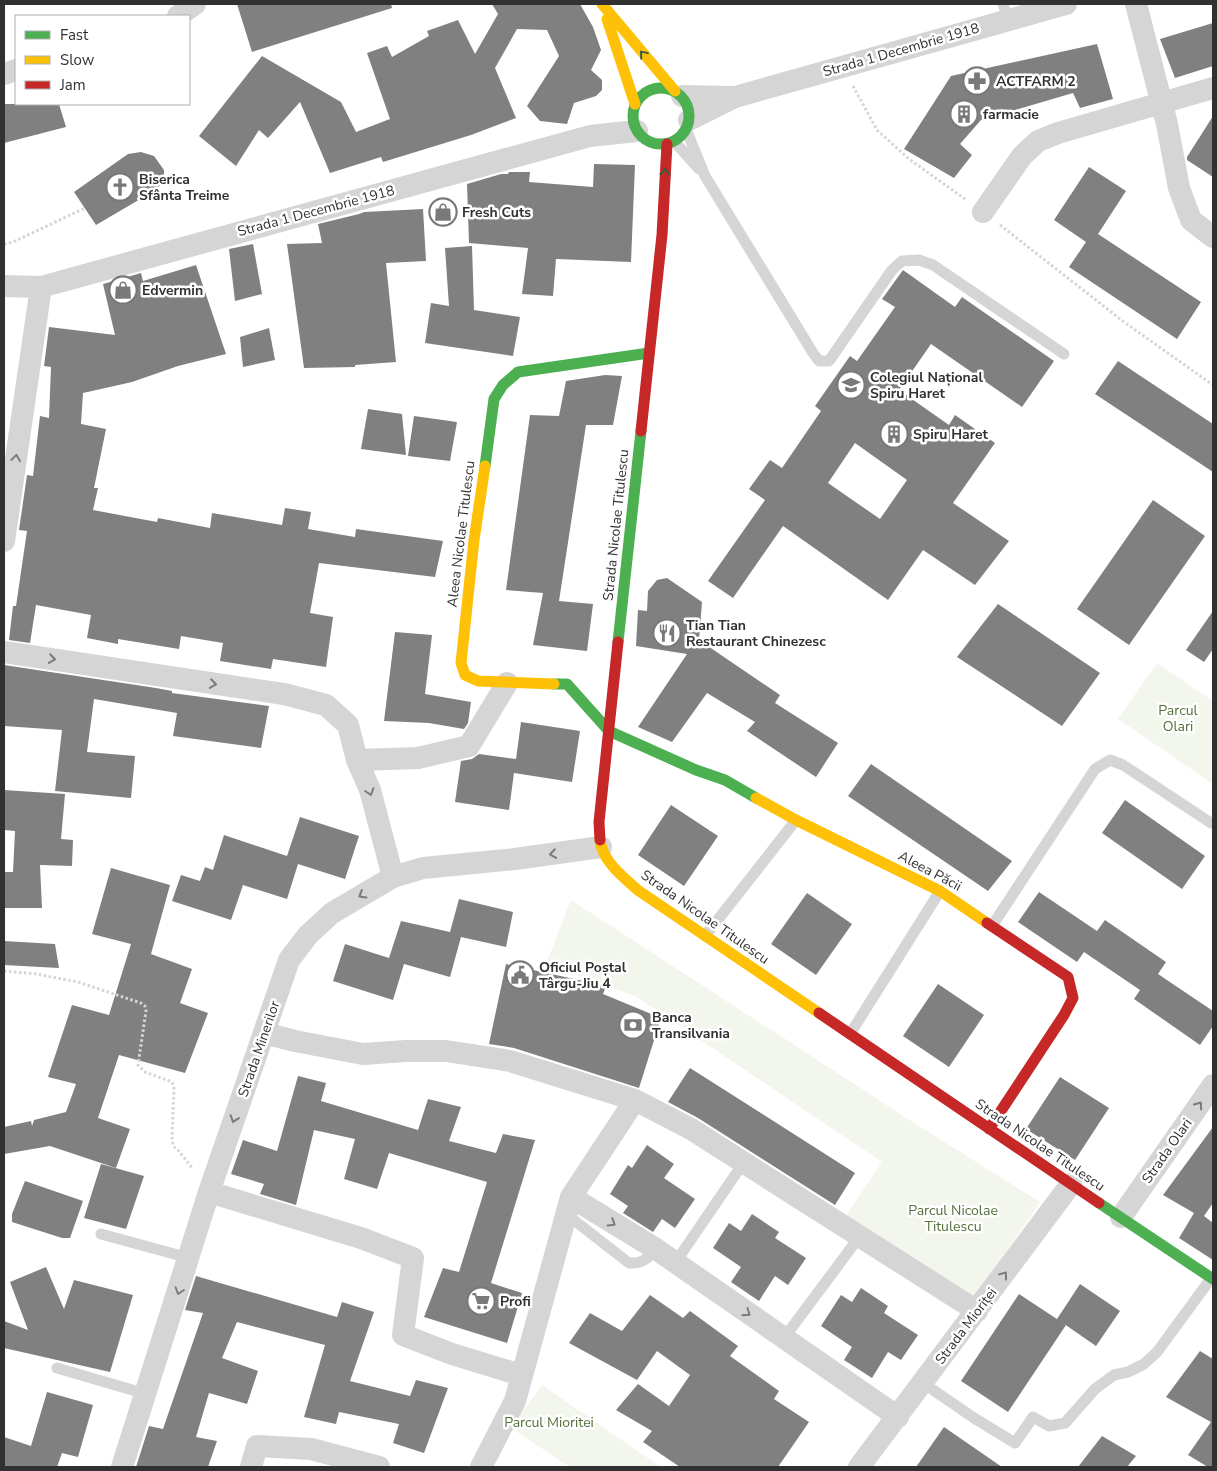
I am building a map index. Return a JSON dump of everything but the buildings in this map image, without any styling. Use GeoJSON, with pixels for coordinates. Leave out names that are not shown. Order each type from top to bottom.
{"type":"FeatureCollection","features":[{"type":"Feature","properties":{"kind":"main road"},"geometry":{"type":"LineString","coordinates":[[603,5],[686,103],[689,112],[688,125],[682,136],[670,143],[658,144],[650,142],[637,122],[640,97],[656,88],[666,88],[678,94]]}},
{"type":"Feature","properties":{"kind":"main road"},"geometry":{"type":"LineString","coordinates":[[603,5],[646,157]]}},
{"type":"Feature","properties":{"kind":"main road","name":"Strada Nicolae Titulescu"},"geometry":{"type":"LineString","coordinates":[[670,143],[662,235],[599,822],[601,847],[616,870],[639,891],[1212,1278]]}},
{"type":"Feature","properties":{"kind":"main road","name":"Strada Nicolae Titulescu"},"geometry":{"type":"LineString","coordinates":[[652,186],[662,235]]}},
{"type":"Feature","properties":{"kind":"main road","name":"Aleea Nicolae Titulescu"},"geometry":{"type":"LineString","coordinates":[[609,731],[567,684],[478,681],[465,675],[461,663],[474,540],[494,399],[503,385],[518,372],[649,353]]}},
{"type":"Feature","properties":{"kind":"main road","name":"Aleea Păcii"},"geometry":{"type":"LineString","coordinates":[[609,731],[696,770],[724,780],[796,820],[940,891],[1068,977],[1073,998],[1064,1015],[989,1129]]}},
{"type":"Feature","properties":{"kind":"street"},"geometry":{"type":"LineString","coordinates":[[179,15],[195,4]]}},
{"type":"Feature","properties":{"kind":"street","name":"Strada 1 Decembrie 1918"},"geometry":{"type":"LineString","coordinates":[[688,125],[735,97],[843,67],[1006,12],[1066,4]]}},
{"type":"Feature","properties":{"kind":"street"},"geometry":{"type":"LineString","coordinates":[[1136,4],[1162,103],[1179,188],[1192,220],[1213,237]]}},
{"type":"Feature","properties":{"kind":"street"},"geometry":{"type":"LineString","coordinates":[[983,212],[1022,156],[1038,141],[1058,133],[1213,88]]}},
{"type":"Feature","properties":{"kind":"street","name":"Strada 1 Decembrie 1918"},"geometry":{"type":"LineString","coordinates":[[678,94],[735,97]]}},
{"type":"Feature","properties":{"kind":"street","name":"Strada 1 Decembrie 1918"},"geometry":{"type":"LineString","coordinates":[[4,286],[41,286],[637,122]]}},
{"type":"Feature","properties":{"kind":"street"},"geometry":{"type":"LineString","coordinates":[[4,541],[41,286]]}},
{"type":"Feature","properties":{"kind":"street"},"geometry":{"type":"LineString","coordinates":[[4,652],[284,694],[326,705],[348,725],[357,760],[370,790],[393,877]]}},
{"type":"Feature","properties":{"kind":"street"},"geometry":{"type":"LineString","coordinates":[[357,760],[418,758],[469,746],[507,683]]}},
{"type":"Feature","properties":{"kind":"street","name":"Strada Minerilor"},"geometry":{"type":"LineString","coordinates":[[122,1467],[209,1192],[289,960],[308,935],[332,913],[393,877],[423,868],[515,859],[601,847]]}},
{"type":"Feature","properties":{"kind":"street"},"geometry":{"type":"LineString","coordinates":[[264,1033],[363,1054],[446,1051],[510,1061],[635,1100],[692,1129],[977,1311]]}},
{"type":"Feature","properties":{"kind":"street","name":"Strada Olari"},"geometry":{"type":"LineString","coordinates":[[1121,1217],[1213,1085]]}},
{"type":"Feature","properties":{"kind":"street"},"geometry":{"type":"LineString","coordinates":[[482,1467],[514,1401],[568,1206],[635,1100]]}},
{"type":"Feature","properties":{"kind":"street","name":"Strada Mioriței"},"geometry":{"type":"LineString","coordinates":[[859,1467],[1071,1184]]}},
{"type":"Feature","properties":{"kind":"street"},"geometry":{"type":"LineString","coordinates":[[209,1192],[361,1238],[413,1258],[403,1336],[452,1354],[521,1375]]}},
{"type":"Feature","properties":{"kind":"street"},"geometry":{"type":"LineString","coordinates":[[568,1206],[656,1250],[898,1417]]}},
{"type":"Feature","properties":{"kind":"street"},"geometry":{"type":"LineString","coordinates":[[251,1467],[257,1446],[311,1449],[379,1467]]}},
{"type":"Feature","properties":{"kind":"lane"},"geometry":{"type":"LineString","coordinates":[[688,125],[705,176],[813,353],[820,361],[829,361],[892,270],[902,261],[919,260],[933,265],[1064,354]]}},
{"type":"Feature","properties":{"kind":"lane"},"geometry":{"type":"LineString","coordinates":[[670,143],[705,176]]}},
{"type":"Feature","properties":{"kind":"lane"},"geometry":{"type":"LineString","coordinates":[[992,926],[1095,769],[1110,760],[1123,764],[1211,823]]}},
{"type":"Feature","properties":{"kind":"lane"},"geometry":{"type":"LineString","coordinates":[[705,936],[796,820]]}},
{"type":"Feature","properties":{"kind":"lane"},"geometry":{"type":"LineString","coordinates":[[850,1034],[940,891]]}},
{"type":"Feature","properties":{"kind":"lane"},"geometry":{"type":"LineString","coordinates":[[675,1263],[744,1162]]}},
{"type":"Feature","properties":{"kind":"lane"},"geometry":{"type":"LineString","coordinates":[[101,1234],[189,1258]]}},
{"type":"Feature","properties":{"kind":"lane"},"geometry":{"type":"LineString","coordinates":[[784,1338],[860,1236]]}},
{"type":"Feature","properties":{"kind":"lane"},"geometry":{"type":"LineString","coordinates":[[923,1383],[1015,1443],[1033,1418],[1049,1426],[1066,1423],[1095,1389],[1114,1375],[1128,1372],[1144,1364],[1157,1352],[1212,1278]]}},
{"type":"Feature","properties":{"kind":"lane"},"geometry":{"type":"LineString","coordinates":[[57,1368],[146,1394]]}},
{"type":"Feature","properties":{"kind":"path"},"geometry":{"type":"LineString","coordinates":[[843,67],[878,130],[909,159],[983,212],[1124,322],[1213,385]]}},
{"type":"Feature","properties":{"kind":"path"},"geometry":{"type":"LineString","coordinates":[[4,244],[13,242],[85,208]]}},
{"type":"Feature","properties":{"kind":"path"},"geometry":{"type":"LineString","coordinates":[[4,971],[36,974],[78,982],[145,1006],[146,1011],[138,1065],[145,1072],[172,1082],[174,1088],[173,1146],[209,1192]]}},
{"type":"Feature","properties":{"kind":"green space","name":"Parcul Olari"},"geometry":{"type":"Polygon","coordinates":[[[1157,663],[1213,701],[1213,784],[1118,719],[1157,663]]]}},
{"type":"Feature","properties":{"kind":"green space","name":"Parcul Nicolae Titulescu"},"geometry":{"type":"Polygon","coordinates":[[[571,900],[908,1119],[1040,1202],[972,1302],[843,1220],[882,1162],[635,996],[546,964],[571,900]]]}},
{"type":"Feature","properties":{"kind":"green space","name":"Parcul Mioritei"},"geometry":{"type":"Polygon","coordinates":[[[542,1385],[661,1467],[570,1467],[511,1428],[542,1385]]]}},
{"type":"Feature","properties":{"kind":"traffic: fast"},"geometry":{"type":"LineString","coordinates":[[656,88],[666,88],[681,96],[687,105],[689,116],[687,127],[681,136],[666,144],[656,144],[645,139],[638,132],[633,121],[633,111],[638,100],[645,93],[656,88]]}},
{"type":"Feature","properties":{"kind":"traffic: fast"},"geometry":{"type":"LineString","coordinates":[[485,466],[494,399],[503,385],[518,372],[649,353]]}},
{"type":"Feature","properties":{"kind":"traffic: fast"},"geometry":{"type":"LineString","coordinates":[[618,642],[641,431]]}},
{"type":"Feature","properties":{"kind":"traffic: fast"},"geometry":{"type":"LineString","coordinates":[[554,684],[567,684],[609,731],[696,770],[725,780],[756,798]]}},
{"type":"Feature","properties":{"kind":"traffic: fast"},"geometry":{"type":"LineString","coordinates":[[1099,1203],[1213,1279]]}},
{"type":"Feature","properties":{"kind":"traffic: slow"},"geometry":{"type":"LineString","coordinates":[[602,4],[675,91]]}},
{"type":"Feature","properties":{"kind":"traffic: slow"},"geometry":{"type":"LineString","coordinates":[[607,19],[635,104]]}},
{"type":"Feature","properties":{"kind":"traffic: slow"},"geometry":{"type":"LineString","coordinates":[[485,466],[474,540],[461,663],[465,675],[478,681],[554,684]]}},
{"type":"Feature","properties":{"kind":"traffic: slow"},"geometry":{"type":"LineString","coordinates":[[756,798],[796,820],[940,891],[987,923]]}},
{"type":"Feature","properties":{"kind":"traffic: slow"},"geometry":{"type":"LineString","coordinates":[[600,840],[609,862],[639,891],[819,1013]]}},
{"type":"Feature","properties":{"kind":"traffic: jam"},"geometry":{"type":"LineString","coordinates":[[641,431],[662,235],[667,144]]}},
{"type":"Feature","properties":{"kind":"traffic: jam"},"geometry":{"type":"LineString","coordinates":[[600,840],[599,822],[618,642]]}},
{"type":"Feature","properties":{"kind":"traffic: jam"},"geometry":{"type":"LineString","coordinates":[[987,923],[1068,977],[1073,998],[1064,1015],[989,1129]]}},
{"type":"Feature","properties":{"kind":"traffic: jam"},"geometry":{"type":"LineString","coordinates":[[819,1013],[1099,1203]]}},
{"type":"Feature","properties":{"kind":"place","name":"ACTFARM 2"},"geometry":{"type":"Point","coordinates":[977,81]}},
{"type":"Feature","properties":{"kind":"place","name":"farmacie"},"geometry":{"type":"Point","coordinates":[964,114]}},
{"type":"Feature","properties":{"kind":"place","name":"Biserica Sfânta Treime"},"geometry":{"type":"Point","coordinates":[120,187]}},
{"type":"Feature","properties":{"kind":"place","name":"Fresh Cuts"},"geometry":{"type":"Point","coordinates":[443,212]}},
{"type":"Feature","properties":{"kind":"place","name":"Edvermin"},"geometry":{"type":"Point","coordinates":[123,290]}},
{"type":"Feature","properties":{"kind":"place","name":"Colegiul Național Spiru Haret"},"geometry":{"type":"Point","coordinates":[851,385]}},
{"type":"Feature","properties":{"kind":"place","name":"Spiru Haret"},"geometry":{"type":"Point","coordinates":[894,434]}},
{"type":"Feature","properties":{"kind":"place","name":"Tian Tian Restaurant Chinezesc"},"geometry":{"type":"Point","coordinates":[667,633]}},
{"type":"Feature","properties":{"kind":"place","name":"Oficiul Poștal Târgu-Jiu 4"},"geometry":{"type":"Point","coordinates":[520,975]}},
{"type":"Feature","properties":{"kind":"place","name":"Banca Transilvania"},"geometry":{"type":"Point","coordinates":[633,1025]}},
{"type":"Feature","properties":{"kind":"place","name":"Profi"},"geometry":{"type":"Point","coordinates":[481,1301]}}]}
